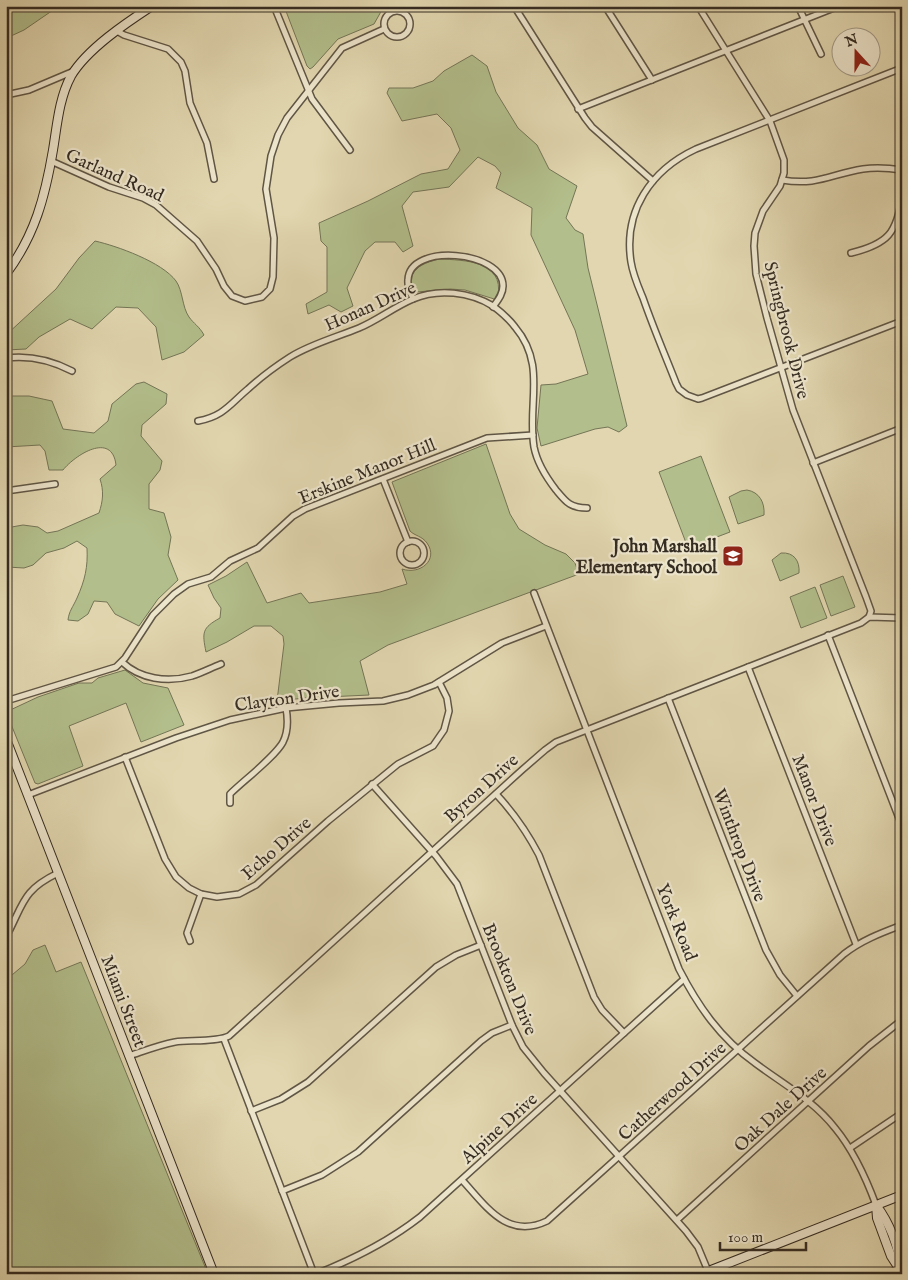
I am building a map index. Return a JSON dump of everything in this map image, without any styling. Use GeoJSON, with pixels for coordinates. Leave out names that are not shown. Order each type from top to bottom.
{"type":"FeatureCollection","features":[{"type":"Feature","properties":{"kind":"street"},"geometry":{"type":"LineString","coordinates":[[6,274],[23,249],[44,197],[60,106],[66,88],[76,70],[90,54],[117,31],[152,6]]}},
{"type":"Feature","properties":{"kind":"street"},"geometry":{"type":"LineString","coordinates":[[274,6],[312,99],[350,150]]}},
{"type":"Feature","properties":{"kind":"street"},"geometry":{"type":"LineString","coordinates":[[514,6],[578,109],[592,127],[653,181]]}},
{"type":"Feature","properties":{"kind":"street"},"geometry":{"type":"LineString","coordinates":[[606,6],[652,80]]}},
{"type":"Feature","properties":{"kind":"street","name":"Springbrook Drive"},"geometry":{"type":"LineString","coordinates":[[698,6],[770,121],[784,160],[782,180],[777,192],[760,216],[755,233],[756,274],[793,410],[866,597],[871,611],[869,617]]}},
{"type":"Feature","properties":{"kind":"street"},"geometry":{"type":"LineString","coordinates":[[798,6],[821,54]]}},
{"type":"Feature","properties":{"kind":"street"},"geometry":{"type":"LineString","coordinates":[[578,109],[839,6]]}},
{"type":"Feature","properties":{"kind":"street"},"geometry":{"type":"LineString","coordinates":[[402,12],[409,18],[410,26],[403,37],[390,36],[384,30],[384,20],[389,13],[402,12]]}},
{"type":"Feature","properties":{"kind":"street"},"geometry":{"type":"LineString","coordinates":[[308,90],[342,48],[384,30]]}},
{"type":"Feature","properties":{"kind":"street"},"geometry":{"type":"LineString","coordinates":[[117,31],[168,49],[181,62],[190,103],[207,143],[214,178]]}},
{"type":"Feature","properties":{"kind":"street"},"geometry":{"type":"LineString","coordinates":[[901,69],[683,155],[664,169],[641,199],[635,214],[630,240],[630,260],[634,276],[676,383],[679,389],[687,395],[698,399],[902,321]]}},
{"type":"Feature","properties":{"kind":"street"},"geometry":{"type":"LineString","coordinates":[[6,95],[29,90],[76,70]]}},
{"type":"Feature","properties":{"kind":"street","name":"Garland Road"},"geometry":{"type":"LineString","coordinates":[[51,161],[109,187],[143,198],[156,205],[198,241],[228,292],[240,300],[250,301],[262,297],[270,289],[273,277],[274,238],[266,190],[271,156],[278,135],[308,90]]}},
{"type":"Feature","properties":{"kind":"street"},"geometry":{"type":"LineString","coordinates":[[782,180],[811,182],[863,169],[902,170]]}},
{"type":"Feature","properties":{"kind":"street"},"geometry":{"type":"LineString","coordinates":[[851,253],[872,247],[888,236],[897,222],[902,196]]}},
{"type":"Feature","properties":{"kind":"street"},"geometry":{"type":"LineString","coordinates":[[413,299],[408,280],[412,268],[417,263],[426,259],[454,256],[482,262],[500,274],[503,285],[502,292],[493,307]]}},
{"type":"Feature","properties":{"kind":"street","name":"Honan Drive"},"geometry":{"type":"LineString","coordinates":[[198,420],[215,416],[229,407],[290,356],[368,324],[413,299],[432,294],[452,293],[474,298],[493,307],[510,320],[521,335],[530,352],[535,378],[533,435],[535,450],[546,477],[570,505],[576,508],[587,508]]}},
{"type":"Feature","properties":{"kind":"street"},"geometry":{"type":"LineString","coordinates":[[6,358],[30,357],[44,359],[72,371]]}},
{"type":"Feature","properties":{"kind":"street"},"geometry":{"type":"LineString","coordinates":[[813,463],[902,428]]}},
{"type":"Feature","properties":{"kind":"street","name":"Erskine Manor Hill"},"geometry":{"type":"LineString","coordinates":[[6,701],[116,667],[122,662],[157,611],[180,589],[188,584],[210,578],[230,562],[258,548],[293,516],[305,509],[487,438],[533,435]]}},
{"type":"Feature","properties":{"kind":"street"},"geometry":{"type":"LineString","coordinates":[[383,479],[408,542]]}},
{"type":"Feature","properties":{"kind":"street"},"geometry":{"type":"LineString","coordinates":[[6,491],[55,484]]}},
{"type":"Feature","properties":{"kind":"street"},"geometry":{"type":"LineString","coordinates":[[408,542],[417,542],[423,548],[424,556],[416,564],[408,564],[402,559],[401,550],[408,542]]}},
{"type":"Feature","properties":{"kind":"street"},"geometry":{"type":"LineString","coordinates":[[6,577],[8,582],[6,586]]}},
{"type":"Feature","properties":{"kind":"street","name":"York Road"},"geometry":{"type":"LineString","coordinates":[[534,593],[675,960],[684,979],[706,1015],[738,1050],[809,1101],[836,1128],[850,1148],[863,1173],[876,1205],[877,1218],[891,1256],[901,1270]]}},
{"type":"Feature","properties":{"kind":"street","name":"Byron Drive"},"geometry":{"type":"LineString","coordinates":[[224,1039],[556,742],[861,623],[869,617],[902,618]]}},
{"type":"Feature","properties":{"kind":"street","name":"Clayton Drive"},"geometry":{"type":"LineString","coordinates":[[28,795],[204,728],[260,713],[286,708],[383,701],[413,694],[439,682],[502,643],[546,626]]}},
{"type":"Feature","properties":{"kind":"street"},"geometry":{"type":"LineString","coordinates":[[828,635],[902,826]]}},
{"type":"Feature","properties":{"kind":"street"},"geometry":{"type":"LineString","coordinates":[[122,662],[139,675],[169,679],[194,676],[220,664]]}},
{"type":"Feature","properties":{"kind":"street","name":"Manor Drive"},"geometry":{"type":"LineString","coordinates":[[748,667],[856,944]]}},
{"type":"Feature","properties":{"kind":"street","name":"Echo Drive"},"geometry":{"type":"LineString","coordinates":[[125,757],[168,866],[180,882],[201,894],[217,897],[233,896],[247,891],[256,885],[372,784],[405,759],[427,750],[442,735],[447,724],[449,712],[447,698],[439,682]]}},
{"type":"Feature","properties":{"kind":"street","name":"Winthrop Drive"},"geometry":{"type":"LineString","coordinates":[[668,698],[769,958],[797,996]]}},
{"type":"Feature","properties":{"kind":"street"},"geometry":{"type":"LineString","coordinates":[[230,803],[230,794],[283,743],[286,730],[286,708]]}},
{"type":"Feature","properties":{"kind":"street","name":"Miami Street"},"geometry":{"type":"LineString","coordinates":[[7,743],[214,1274]]}},
{"type":"Feature","properties":{"kind":"street","name":"Brookton Drive"},"geometry":{"type":"LineString","coordinates":[[372,784],[432,851],[457,884],[512,1025],[518,1039],[530,1057],[693,1239],[705,1272]]}},
{"type":"Feature","properties":{"kind":"street"},"geometry":{"type":"LineString","coordinates":[[496,794],[521,823],[539,855],[594,997],[602,1010],[624,1032]]}},
{"type":"Feature","properties":{"kind":"street"},"geometry":{"type":"LineString","coordinates":[[6,937],[18,908],[28,894],[45,880],[58,873]]}},
{"type":"Feature","properties":{"kind":"street"},"geometry":{"type":"LineString","coordinates":[[190,941],[187,933],[201,894]]}},
{"type":"Feature","properties":{"kind":"street","name":"Catherwood Drive"},"geometry":{"type":"LineString","coordinates":[[462,1180],[503,1221],[514,1226],[530,1227],[541,1224],[553,1216],[856,944],[902,925]]}},
{"type":"Feature","properties":{"kind":"street"},"geometry":{"type":"LineString","coordinates":[[251,1111],[281,1099],[299,1088],[436,967],[456,955],[481,945]]}},
{"type":"Feature","properties":{"kind":"street","name":"Alpine Drive"},"geometry":{"type":"LineString","coordinates":[[315,1274],[355,1258],[398,1234],[420,1217],[684,979]]}},
{"type":"Feature","properties":{"kind":"street","name":"Oak Dale Drive"},"geometry":{"type":"LineString","coordinates":[[677,1220],[886,1032],[902,1020]]}},
{"type":"Feature","properties":{"kind":"street"},"geometry":{"type":"LineString","coordinates":[[282,1191],[322,1175],[352,1156],[379,1134],[481,1041],[492,1033],[512,1025]]}},
{"type":"Feature","properties":{"kind":"street"},"geometry":{"type":"LineString","coordinates":[[129,1056],[156,1046],[175,1042],[224,1039],[315,1274]]}},
{"type":"Feature","properties":{"kind":"street"},"geometry":{"type":"LineString","coordinates":[[850,1148],[902,1113]]}},
{"type":"Feature","properties":{"kind":"street"},"geometry":{"type":"LineString","coordinates":[[705,1272],[902,1195]]}},
{"type":"Feature","properties":{"kind":"street"},"geometry":{"type":"LineString","coordinates":[[886,1274],[901,1270]]}},
{"type":"Feature","properties":{"kind":"green space"},"geometry":{"type":"Polygon","coordinates":[[[11,6],[59,6],[24,30],[11,36],[11,6]]]}},
{"type":"Feature","properties":{"kind":"green space"},"geometry":{"type":"Polygon","coordinates":[[[284,6],[383,6],[383,8],[374,24],[338,39],[310,69],[307,66],[284,6]]]}},
{"type":"Feature","properties":{"kind":"green space"},"geometry":{"type":"Polygon","coordinates":[[[472,55],[487,66],[496,92],[518,128],[537,145],[549,169],[577,186],[566,218],[575,230],[583,234],[588,268],[627,426],[619,432],[608,427],[595,429],[541,446],[537,428],[541,385],[556,384],[588,374],[575,330],[531,235],[532,208],[496,188],[501,173],[495,166],[478,157],[449,187],[413,192],[402,206],[413,246],[403,252],[395,242],[375,242],[365,251],[347,288],[353,306],[341,312],[329,305],[308,314],[306,304],[327,292],[327,247],[321,241],[319,223],[421,174],[448,169],[460,150],[451,128],[437,114],[402,121],[387,93],[389,88],[413,88],[433,81],[444,71],[472,55]]]}},
{"type":"Feature","properties":{"kind":"green space"},"geometry":{"type":"Polygon","coordinates":[[[95,241],[138,256],[161,267],[176,281],[187,313],[204,335],[184,352],[162,360],[156,327],[138,308],[116,307],[92,329],[70,319],[39,337],[26,349],[6,350],[6,335],[56,289],[79,258],[95,241]]]}},
{"type":"Feature","properties":{"kind":"green space"},"geometry":{"type":"Polygon","coordinates":[[[439,259],[471,262],[489,269],[495,276],[498,284],[498,296],[494,299],[465,290],[450,289],[417,292],[413,290],[410,279],[412,274],[425,263],[439,259]]]}},
{"type":"Feature","properties":{"kind":"green space"},"geometry":{"type":"Polygon","coordinates":[[[144,382],[167,394],[166,404],[142,425],[141,436],[162,461],[160,470],[149,484],[149,509],[164,513],[171,537],[168,555],[178,580],[158,599],[139,626],[115,614],[107,602],[94,601],[88,614],[78,621],[68,620],[84,579],[87,548],[77,541],[64,548],[46,553],[33,565],[24,568],[7,567],[6,528],[23,525],[38,527],[47,533],[58,531],[99,513],[102,496],[100,479],[116,465],[113,455],[108,449],[101,448],[92,449],[84,453],[63,470],[49,470],[45,451],[40,445],[6,447],[6,396],[29,396],[52,401],[63,429],[94,433],[108,421],[112,404],[136,384],[144,382]]]}},
{"type":"Feature","properties":{"kind":"green space"},"geometry":{"type":"Polygon","coordinates":[[[486,444],[510,514],[519,529],[545,545],[566,554],[575,563],[579,574],[388,645],[360,661],[369,695],[277,701],[284,644],[283,636],[271,626],[254,626],[206,652],[205,631],[220,618],[221,608],[208,585],[247,562],[267,603],[301,593],[309,603],[380,592],[407,584],[402,569],[415,570],[421,568],[426,565],[431,555],[427,543],[410,531],[392,482],[486,444]]]}},
{"type":"Feature","properties":{"kind":"green space"},"geometry":{"type":"Polygon","coordinates":[[[701,456],[730,532],[688,548],[659,472],[701,456]]]}},
{"type":"Feature","properties":{"kind":"green space"},"geometry":{"type":"Polygon","coordinates":[[[747,490],[758,495],[763,506],[764,515],[738,524],[729,497],[747,490]]]}},
{"type":"Feature","properties":{"kind":"green space"},"geometry":{"type":"Polygon","coordinates":[[[781,553],[789,554],[795,558],[799,573],[780,581],[772,560],[781,553]]]}},
{"type":"Feature","properties":{"kind":"green space"},"geometry":{"type":"Polygon","coordinates":[[[843,576],[855,607],[831,616],[820,585],[843,576]]]}},
{"type":"Feature","properties":{"kind":"green space"},"geometry":{"type":"Polygon","coordinates":[[[815,587],[827,618],[801,628],[790,597],[815,587]]]}},
{"type":"Feature","properties":{"kind":"green space"},"geometry":{"type":"Polygon","coordinates":[[[125,670],[143,683],[168,688],[184,725],[141,742],[126,703],[69,726],[83,766],[38,784],[35,783],[6,712],[38,697],[79,683],[92,683],[98,678],[125,670]]]}},
{"type":"Feature","properties":{"kind":"green space"},"geometry":{"type":"Polygon","coordinates":[[[45,945],[56,972],[81,962],[208,1274],[6,1274],[6,980],[25,964],[33,950],[45,945]]]}},
{"type":"Feature","properties":{"kind":"place","name":"John Marshall Elementary School"},"geometry":{"type":"Point","coordinates":[733,556]}}]}
